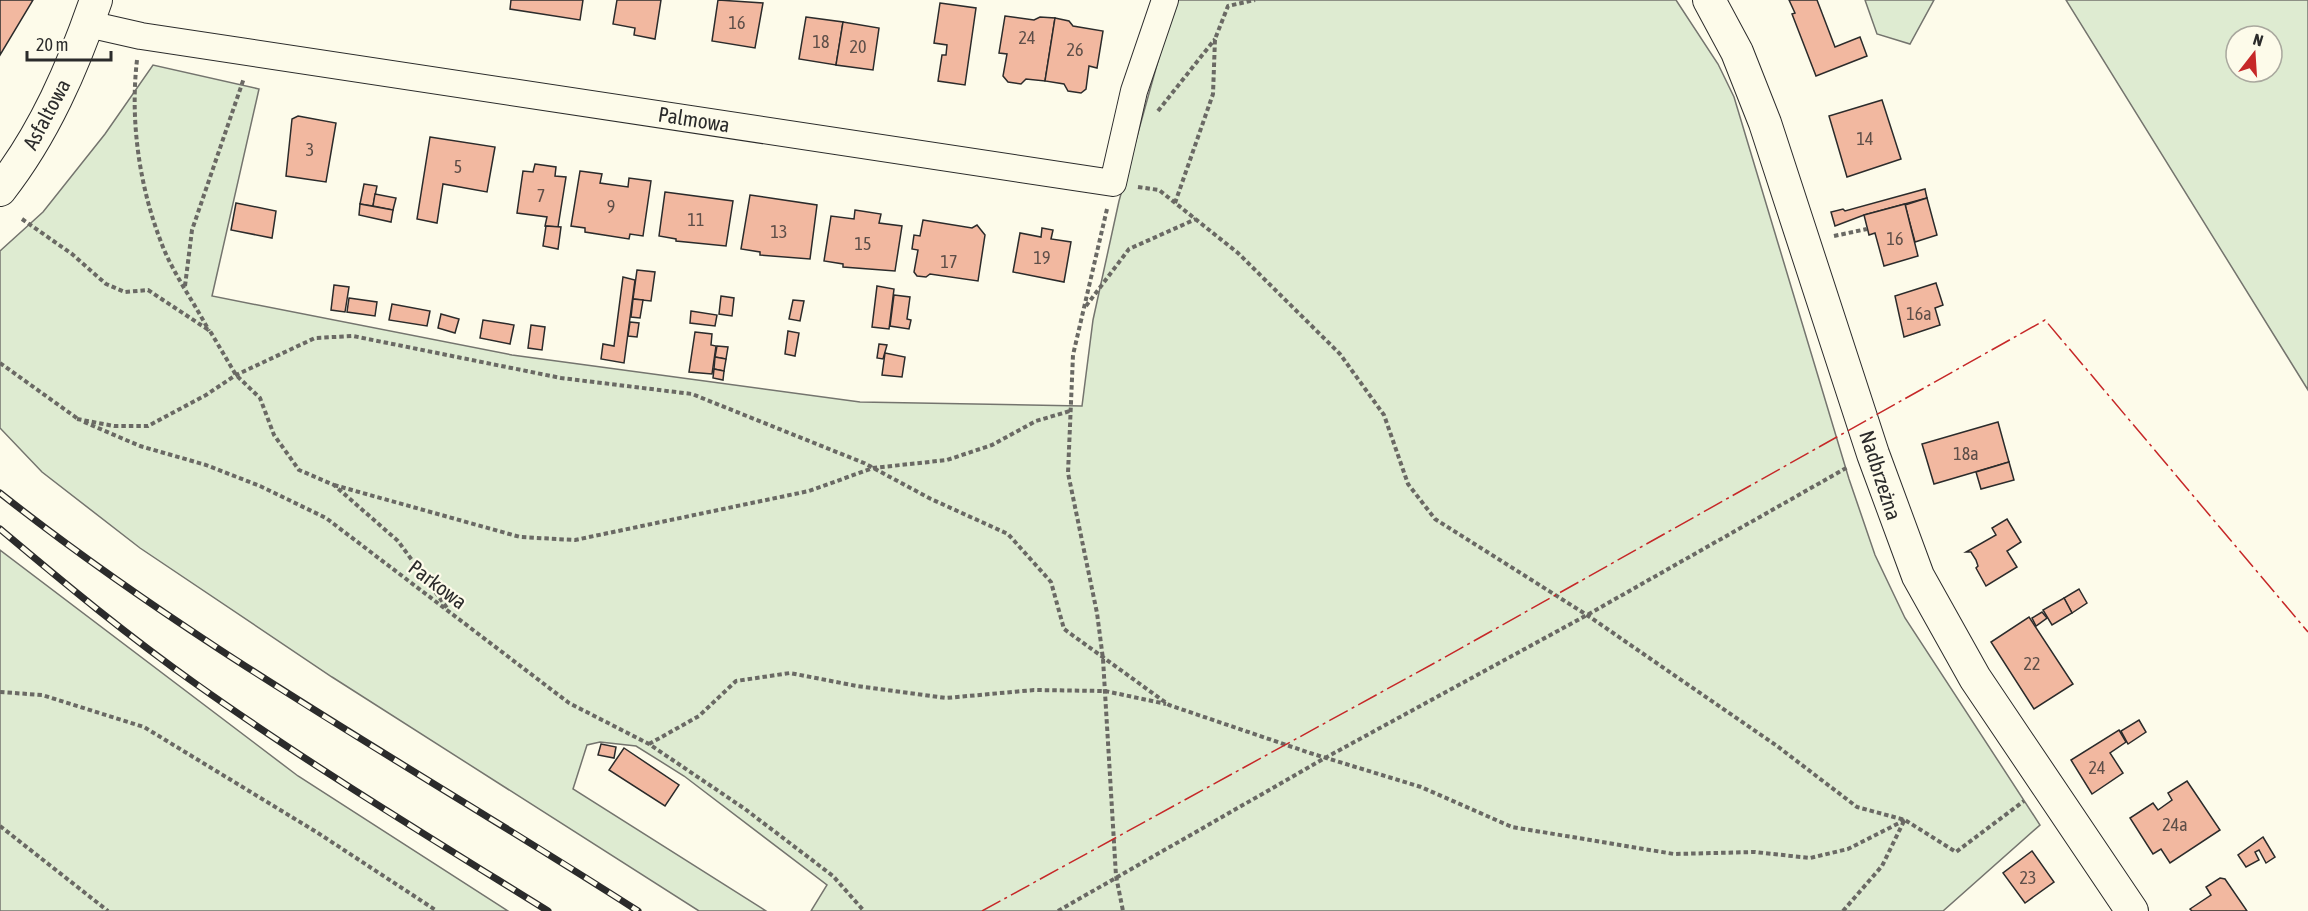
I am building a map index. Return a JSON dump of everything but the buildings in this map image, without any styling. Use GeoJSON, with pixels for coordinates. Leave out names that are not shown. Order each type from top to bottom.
{"type":"FeatureCollection","features":[{"type":"Feature","properties":{"kind":"street"},"geometry":{"type":"LineString","coordinates":[[1113,183],[1134,91],[1166,0]]}},
{"type":"Feature","properties":{"kind":"street","name":"Nadbrzeżna"},"geometry":{"type":"LineString","coordinates":[[1709,0],[1737,52],[1766,123],[1873,454],[1906,549],[1929,599],[1975,678],[2132,911]]}},
{"type":"Feature","properties":{"kind":"street","name":"Palmowa"},"geometry":{"type":"LineString","coordinates":[[92,12],[129,34],[1113,183]]}},
{"type":"Feature","properties":{"kind":"street","name":"Asfaltowa"},"geometry":{"type":"LineString","coordinates":[[0,190],[51,109],[92,12]]}},
{"type":"Feature","properties":{"kind":"path"},"geometry":{"type":"LineString","coordinates":[[1152,119],[1215,39],[1228,6],[1255,0]]}},
{"type":"Feature","properties":{"kind":"path"},"geometry":{"type":"LineString","coordinates":[[1175,203],[1213,94],[1215,39]]}},
{"type":"Feature","properties":{"kind":"path"},"geometry":{"type":"LineString","coordinates":[[137,55],[133,90],[144,189],[161,243],[236,375],[260,398],[274,435],[300,470],[334,485],[520,537],[575,540],[809,491],[873,468],[947,460],[992,445],[1036,421],[1070,411]]}},
{"type":"Feature","properties":{"kind":"path"},"geometry":{"type":"LineString","coordinates":[[185,287],[192,230],[246,72]]}},
{"type":"Feature","properties":{"kind":"path"},"geometry":{"type":"LineString","coordinates":[[1124,911],[1116,876],[1103,658],[1097,614],[1068,473],[1073,356],[1113,183],[1159,190],[1238,253],[1340,354],[1384,415],[1408,484],[1435,519],[1587,615],[1776,746],[1857,807],[1905,820],[1956,852],[2031,796],[2049,786]]}},
{"type":"Feature","properties":{"kind":"path"},"geometry":{"type":"LineString","coordinates":[[22,219],[72,254],[106,284],[125,292],[148,290],[210,331]]}},
{"type":"Feature","properties":{"kind":"path"},"geometry":{"type":"LineString","coordinates":[[1083,309],[1129,249],[1196,219]]}},
{"type":"Feature","properties":{"kind":"path"},"geometry":{"type":"LineString","coordinates":[[1827,237],[1867,229]]}},
{"type":"Feature","properties":{"kind":"path"},"geometry":{"type":"LineString","coordinates":[[77,418],[114,426],[148,426],[206,395],[236,375],[315,338],[353,336],[561,378],[692,394],[778,427],[873,468],[931,499],[1008,534],[1051,582],[1064,629],[1169,705]]}},
{"type":"Feature","properties":{"kind":"path","name":"Parkowa"},"geometry":{"type":"LineString","coordinates":[[0,363],[77,418],[140,446],[206,465],[260,486],[326,518],[569,703],[649,744],[745,809],[833,876],[864,911]]}},
{"type":"Feature","properties":{"kind":"path"},"geometry":{"type":"LineString","coordinates":[[1058,911],[1325,758],[1587,615],[1873,454]]}},
{"type":"Feature","properties":{"kind":"path"},"geometry":{"type":"LineString","coordinates":[[334,485],[398,541],[450,612]]}},
{"type":"Feature","properties":{"kind":"path"},"geometry":{"type":"LineString","coordinates":[[649,744],[699,716],[736,681],[790,673],[857,686],[946,698],[1034,690],[1105,691],[1169,705],[1325,758],[1421,787],[1512,827],[1674,854],[1755,852],[1810,858],[1848,849],[1905,820]]}},
{"type":"Feature","properties":{"kind":"path"},"geometry":{"type":"LineString","coordinates":[[0,692],[42,695],[144,727],[318,833],[437,911]]}},
{"type":"Feature","properties":{"kind":"path"},"geometry":{"type":"LineString","coordinates":[[1843,911],[1882,866],[1905,820]]}},
{"type":"Feature","properties":{"kind":"path"},"geometry":{"type":"LineString","coordinates":[[0,826],[108,911]]}},
{"type":"Feature","properties":{"kind":"green space"},"geometry":{"type":"Polygon","coordinates":[[[1175,0],[1676,0],[1718,64],[1734,97],[1849,479],[1875,555],[1905,618],[2040,825],[1943,911],[811,911],[827,885],[684,776],[636,746],[600,742],[587,745],[573,789],[766,911],[699,911],[332,677],[140,548],[42,472],[0,428],[0,251],[43,212],[105,134],[153,65],[259,89],[212,296],[512,355],[860,402],[1082,406],[1093,320],[1119,201],[1175,0]]]}},
{"type":"Feature","properties":{"kind":"green space"},"geometry":{"type":"Polygon","coordinates":[[[1865,0],[1934,0],[1910,44],[1877,34],[1865,0]]]}},
{"type":"Feature","properties":{"kind":"green space"},"geometry":{"type":"Polygon","coordinates":[[[2066,0],[2308,0],[2308,390],[2066,0]]]}},
{"type":"Feature","properties":{"kind":"green space"},"geometry":{"type":"Polygon","coordinates":[[[0,550],[298,776],[508,911],[0,911],[0,550]]]}},
{"type":"Feature","properties":{"kind":"railway"},"geometry":{"type":"LineString","coordinates":[[0,493],[76,551],[234,659],[638,911]]}},
{"type":"Feature","properties":{"kind":"railway"},"geometry":{"type":"LineString","coordinates":[[0,529],[121,628],[239,714],[370,800],[548,911]]}},
{"type":"Feature","properties":{"kind":"power"},"geometry":{"type":"LineString","coordinates":[[982,911],[1440,660],[2045,320],[2308,632]]}}]}
